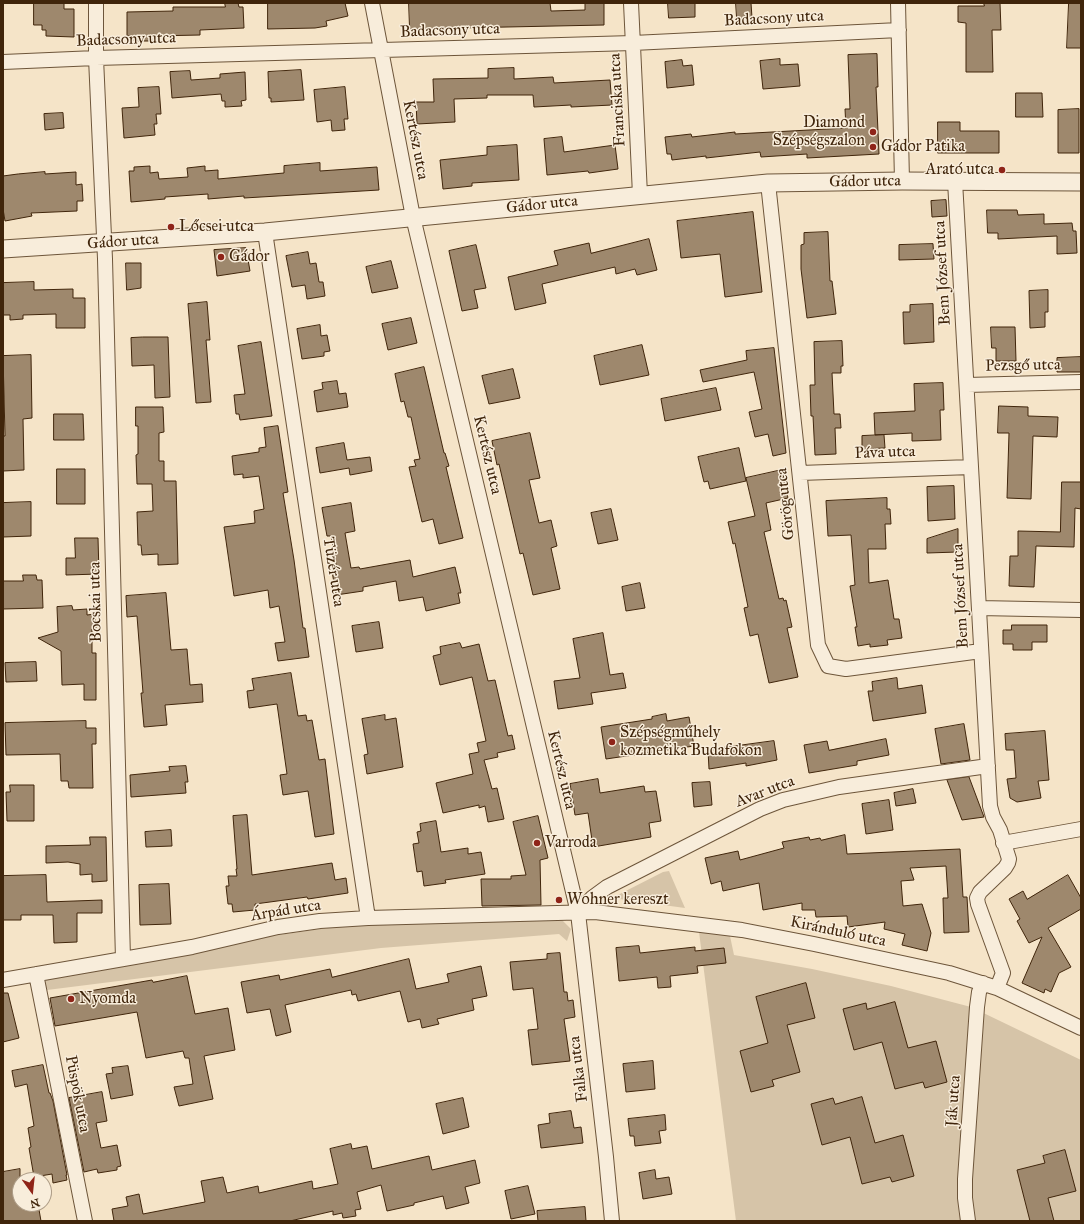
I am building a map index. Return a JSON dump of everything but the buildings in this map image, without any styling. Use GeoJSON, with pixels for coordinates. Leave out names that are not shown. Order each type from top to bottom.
{"type":"FeatureCollection","features":[{"type":"Feature","properties":{"kind":"street"},"geometry":{"type":"LineString","coordinates":[[96,3],[96,58],[104,244]]}},
{"type":"Feature","properties":{"kind":"street","name":"Kertész utca"},"geometry":{"type":"LineString","coordinates":[[372,3],[413,217],[578,913]]}},
{"type":"Feature","properties":{"kind":"street","name":"Franciska utca"},"geometry":{"type":"LineString","coordinates":[[631,3],[640,195]]}},
{"type":"Feature","properties":{"kind":"street"},"geometry":{"type":"LineString","coordinates":[[898,3],[902,181]]}},
{"type":"Feature","properties":{"kind":"street","name":"Badacsony utca"},"geometry":{"type":"LineString","coordinates":[[3,62],[633,43],[899,30]]}},
{"type":"Feature","properties":{"kind":"street","name":"Gádor utca"},"geometry":{"type":"LineString","coordinates":[[3,250],[265,232],[768,183],[902,181],[1081,182]]}},
{"type":"Feature","properties":{"kind":"street","name":"Bem József utca"},"geometry":{"type":"LineString","coordinates":[[955,181],[990,806],[1009,858],[1005,868],[980,892],[977,898],[1003,973],[997,988]]}},
{"type":"Feature","properties":{"kind":"street","name":"Görög utca"},"geometry":{"type":"LineString","coordinates":[[768,183],[818,645],[828,666],[846,669],[981,651]]}},
{"type":"Feature","properties":{"kind":"street","name":"Tüzér utca"},"geometry":{"type":"LineString","coordinates":[[265,232],[368,918]]}},
{"type":"Feature","properties":{"kind":"street","name":"Bocskai utca"},"geometry":{"type":"LineString","coordinates":[[104,244],[122,959]]}},
{"type":"Feature","properties":{"kind":"street","name":"Pezsgő utca"},"geometry":{"type":"LineString","coordinates":[[967,385],[1081,382]]}},
{"type":"Feature","properties":{"kind":"street","name":"Páva utca"},"geometry":{"type":"LineString","coordinates":[[800,473],[972,467]]}},
{"type":"Feature","properties":{"kind":"street"},"geometry":{"type":"LineString","coordinates":[[979,608],[1081,610]]}},
{"type":"Feature","properties":{"kind":"street","name":"Avar utca"},"geometry":{"type":"LineString","coordinates":[[578,913],[592,898],[606,887],[760,809],[783,800],[839,787],[988,766]]}},
{"type":"Feature","properties":{"kind":"street"},"geometry":{"type":"LineString","coordinates":[[1003,843],[1081,829]]}},
{"type":"Feature","properties":{"kind":"street","name":"Kiránduló utca"},"geometry":{"type":"LineString","coordinates":[[578,913],[595,912],[742,930],[949,973],[997,988],[1081,1028]]}},
{"type":"Feature","properties":{"kind":"street","name":"Árpád utca"},"geometry":{"type":"LineString","coordinates":[[3,980],[192,947],[278,927],[320,921],[368,918],[578,913]]}},
{"type":"Feature","properties":{"kind":"street","name":"Falka utca"},"geometry":{"type":"LineString","coordinates":[[578,913],[612,1221]]}},
{"type":"Feature","properties":{"kind":"street","name":"Püspök utca"},"geometry":{"type":"LineString","coordinates":[[36,974],[85,1221]]}},
{"type":"Feature","properties":{"kind":"street","name":"Ják utca"},"geometry":{"type":"LineString","coordinates":[[968,1221],[965,1198],[965,1179],[977,1007],[979,992],[983,983]]}},
{"type":"Feature","properties":{"kind":"shaded area"},"geometry":{"type":"Polygon","coordinates":[[[669,871],[685,908],[612,898],[663,872],[669,871]]]}},
{"type":"Feature","properties":{"kind":"shaded area"},"geometry":{"type":"Polygon","coordinates":[[[560,918],[571,929],[567,941],[559,934],[381,948],[47,990],[42,977],[250,939],[369,922],[560,918]]]}},
{"type":"Feature","properties":{"kind":"shaded area"},"geometry":{"type":"Polygon","coordinates":[[[699,932],[730,936],[734,955],[812,969],[891,986],[971,1007],[1081,1060],[1081,1221],[736,1221],[699,932]]]}},
{"type":"Feature","properties":{"kind":"place","name":"Diamond Szépségszalon"},"geometry":{"type":"Point","coordinates":[873,132]}},
{"type":"Feature","properties":{"kind":"place","name":"Gádor Patika"},"geometry":{"type":"Point","coordinates":[873,147]}},
{"type":"Feature","properties":{"kind":"place","name":"Arató utca"},"geometry":{"type":"Point","coordinates":[1002,170]}},
{"type":"Feature","properties":{"kind":"place","name":"Lőcsei utca"},"geometry":{"type":"Point","coordinates":[171,227]}},
{"type":"Feature","properties":{"kind":"place","name":"Gádor"},"geometry":{"type":"Point","coordinates":[221,257]}},
{"type":"Feature","properties":{"kind":"place","name":"Szépségműhely kozmetika Budafokon"},"geometry":{"type":"Point","coordinates":[612,742]}},
{"type":"Feature","properties":{"kind":"place","name":"Varroda"},"geometry":{"type":"Point","coordinates":[537,843]}},
{"type":"Feature","properties":{"kind":"place","name":"Wohner kereszt"},"geometry":{"type":"Point","coordinates":[559,900]}},
{"type":"Feature","properties":{"kind":"place","name":"Nyomda"},"geometry":{"type":"Point","coordinates":[71,999]}}]}
